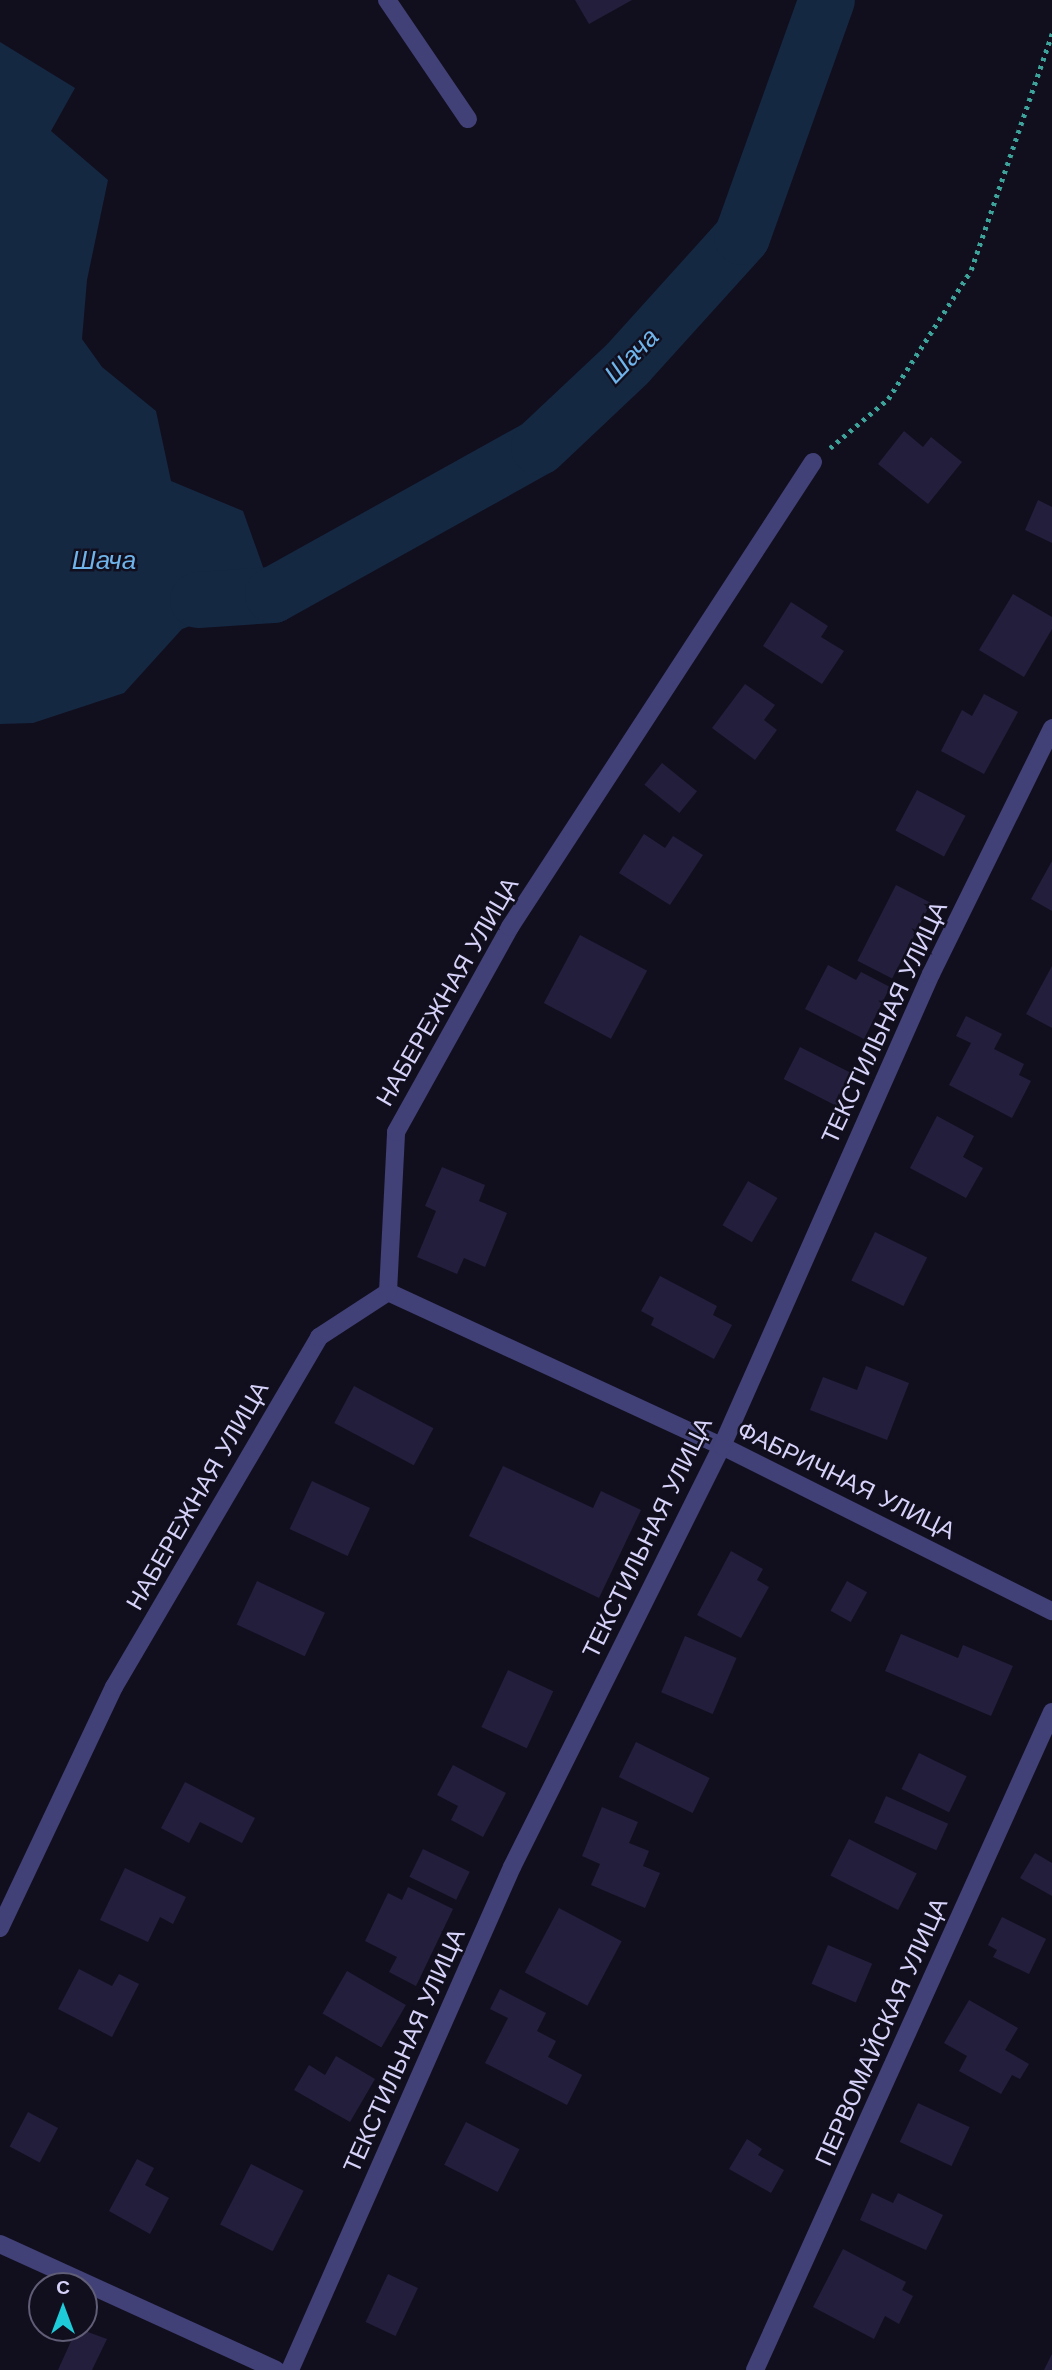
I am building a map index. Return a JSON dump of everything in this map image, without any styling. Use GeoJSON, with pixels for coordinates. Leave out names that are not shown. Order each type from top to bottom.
{"type":"FeatureCollection","features":[{"type":"Feature","properties":{"kind":"street"},"geometry":{"type":"LineString","coordinates":[[387,0],[468,119]]}},
{"type":"Feature","properties":{"kind":"street","name":"НАБЕРЕЖНАЯ УЛИЦА"},"geometry":{"type":"LineString","coordinates":[[0,1928],[114,1687],[319,1337],[388,1292],[396,1132],[510,927],[813,463]]}},
{"type":"Feature","properties":{"kind":"street","name":"ТЕКСТИЛЬНАЯ УЛИЦА"},"geometry":{"type":"LineString","coordinates":[[290,2370],[512,1867],[722,1446],[931,974],[1052,729]]}},
{"type":"Feature","properties":{"kind":"street","name":"ФАБРИЧНАЯ УЛИЦА"},"geometry":{"type":"LineString","coordinates":[[388,1292],[722,1446],[1052,1611]]}},
{"type":"Feature","properties":{"kind":"street","name":"ПЕРВОМАЙСКАЯ УЛИЦА"},"geometry":{"type":"LineString","coordinates":[[755,2370],[1052,1713]]}},
{"type":"Feature","properties":{"kind":"street"},"geometry":{"type":"LineString","coordinates":[[0,2244],[276,2370]]}},
{"type":"Feature","properties":{"kind":"path"},"geometry":{"type":"LineString","coordinates":[[813,463],[888,399],[971,270],[1052,34]]}},
{"type":"Feature","properties":{"kind":"water","name":"Шача"},"geometry":{"type":"Polygon","coordinates":[[[0,42],[75,88],[51,131],[108,180],[87,280],[82,339],[102,367],[156,411],[171,481],[243,511],[273,595],[182,629],[124,693],[33,723],[0,724],[0,42]]]}},
{"type":"Feature","properties":{"kind":"building"},"geometry":{"type":"Polygon","coordinates":[[[575,0],[632,0],[589,24],[575,0]]]}},
{"type":"Feature","properties":{"kind":"building"},"geometry":{"type":"Polygon","coordinates":[[[904,431],[923,447],[931,437],[962,462],[928,504],[878,464],[904,431]]]}},
{"type":"Feature","properties":{"kind":"building"},"geometry":{"type":"Polygon","coordinates":[[[1038,500],[1052,507],[1052,543],[1025,530],[1038,500]]]}},
{"type":"Feature","properties":{"kind":"building"},"geometry":{"type":"Polygon","coordinates":[[[1013,594],[1052,617],[1052,629],[1024,677],[979,650],[1013,594]]]}},
{"type":"Feature","properties":{"kind":"building"},"geometry":{"type":"Polygon","coordinates":[[[791,602],[828,626],[821,637],[844,651],[822,684],[763,646],[791,602]]]}},
{"type":"Feature","properties":{"kind":"building"},"geometry":{"type":"Polygon","coordinates":[[[745,684],[775,705],[764,720],[777,730],[755,760],[712,728],[745,684]]]}},
{"type":"Feature","properties":{"kind":"building"},"geometry":{"type":"Polygon","coordinates":[[[984,694],[1018,712],[984,774],[941,751],[962,710],[972,716],[984,694]]]}},
{"type":"Feature","properties":{"kind":"building"},"geometry":{"type":"Polygon","coordinates":[[[662,763],[697,791],[679,813],[644,785],[662,763]]]}},
{"type":"Feature","properties":{"kind":"building"},"geometry":{"type":"Polygon","coordinates":[[[917,790],[966,816],[944,856],[895,831],[917,790]]]}},
{"type":"Feature","properties":{"kind":"building"},"geometry":{"type":"Polygon","coordinates":[[[644,834],[665,848],[673,836],[703,855],[670,905],[619,873],[644,834]]]}},
{"type":"Feature","properties":{"kind":"building"},"geometry":{"type":"Polygon","coordinates":[[[1052,861],[1052,911],[1031,899],[1052,861]]]}},
{"type":"Feature","properties":{"kind":"building"},"geometry":{"type":"Polygon","coordinates":[[[896,885],[931,903],[892,978],[857,961],[896,885]]]}},
{"type":"Feature","properties":{"kind":"building"},"geometry":{"type":"Polygon","coordinates":[[[580,935],[647,971],[611,1039],[544,1003],[580,935]]]}},
{"type":"Feature","properties":{"kind":"building"},"geometry":{"type":"Polygon","coordinates":[[[828,965],[856,980],[861,972],[890,987],[864,1039],[805,1009],[828,965]]]}},
{"type":"Feature","properties":{"kind":"building"},"geometry":{"type":"Polygon","coordinates":[[[1052,966],[1052,1028],[1026,1014],[1052,966]]]}},
{"type":"Feature","properties":{"kind":"building"},"geometry":{"type":"Polygon","coordinates":[[[966,1016],[1002,1034],[994,1049],[1024,1064],[1019,1075],[1031,1081],[1012,1118],[949,1085],[971,1043],[956,1036],[966,1016]]]}},
{"type":"Feature","properties":{"kind":"building"},"geometry":{"type":"Polygon","coordinates":[[[800,1047],[853,1074],[836,1106],[784,1079],[800,1047]]]}},
{"type":"Feature","properties":{"kind":"building"},"geometry":{"type":"Polygon","coordinates":[[[937,1116],[974,1136],[963,1157],[983,1168],[966,1198],[910,1168],[937,1116]]]}},
{"type":"Feature","properties":{"kind":"building"},"geometry":{"type":"Polygon","coordinates":[[[442,1167],[485,1185],[479,1201],[507,1213],[485,1267],[464,1258],[457,1274],[417,1257],[436,1211],[425,1206],[442,1167]]]}},
{"type":"Feature","properties":{"kind":"building"},"geometry":{"type":"Polygon","coordinates":[[[748,1181],[777,1198],[752,1242],[722,1225],[748,1181]]]}},
{"type":"Feature","properties":{"kind":"building"},"geometry":{"type":"Polygon","coordinates":[[[875,1232],[927,1257],[903,1306],[851,1281],[875,1232]]]}},
{"type":"Feature","properties":{"kind":"building"},"geometry":{"type":"Polygon","coordinates":[[[660,1276],[717,1306],[713,1315],[732,1325],[714,1359],[651,1325],[654,1318],[641,1311],[660,1276]]]}},
{"type":"Feature","properties":{"kind":"building"},"geometry":{"type":"Polygon","coordinates":[[[866,1366],[909,1383],[887,1440],[810,1410],[823,1377],[857,1390],[866,1366]]]}},
{"type":"Feature","properties":{"kind":"building"},"geometry":{"type":"Polygon","coordinates":[[[354,1386],[433,1428],[414,1465],[334,1423],[354,1386]]]}},
{"type":"Feature","properties":{"kind":"building"},"geometry":{"type":"Polygon","coordinates":[[[503,1466],[593,1508],[601,1491],[641,1510],[599,1598],[469,1536],[503,1466]]]}},
{"type":"Feature","properties":{"kind":"building"},"geometry":{"type":"Polygon","coordinates":[[[312,1481],[370,1508],[348,1556],[290,1529],[312,1481]]]}},
{"type":"Feature","properties":{"kind":"building"},"geometry":{"type":"Polygon","coordinates":[[[731,1551],[763,1569],[757,1580],[769,1587],[741,1638],[697,1615],[731,1551]]]}},
{"type":"Feature","properties":{"kind":"building"},"geometry":{"type":"Polygon","coordinates":[[[257,1581],[325,1613],[305,1656],[237,1625],[257,1581]]]}},
{"type":"Feature","properties":{"kind":"building"},"geometry":{"type":"Polygon","coordinates":[[[847,1581],[867,1592],[851,1622],[831,1611],[847,1581]]]}},
{"type":"Feature","properties":{"kind":"building"},"geometry":{"type":"Polygon","coordinates":[[[901,1634],[958,1658],[963,1645],[1013,1666],[991,1716],[885,1671],[901,1634]]]}},
{"type":"Feature","properties":{"kind":"building"},"geometry":{"type":"Polygon","coordinates":[[[685,1636],[737,1658],[713,1714],[661,1692],[685,1636]]]}},
{"type":"Feature","properties":{"kind":"building"},"geometry":{"type":"Polygon","coordinates":[[[508,1670],[553,1691],[527,1748],[481,1727],[508,1670]]]}},
{"type":"Feature","properties":{"kind":"building"},"geometry":{"type":"Polygon","coordinates":[[[636,1742],[710,1778],[693,1813],[619,1777],[636,1742]]]}},
{"type":"Feature","properties":{"kind":"building"},"geometry":{"type":"Polygon","coordinates":[[[919,1753],[967,1776],[949,1812],[901,1789],[919,1753]]]}},
{"type":"Feature","properties":{"kind":"building"},"geometry":{"type":"Polygon","coordinates":[[[453,1765],[506,1793],[483,1837],[451,1820],[458,1806],[437,1795],[453,1765]]]}},
{"type":"Feature","properties":{"kind":"building"},"geometry":{"type":"Polygon","coordinates":[[[185,1782],[255,1818],[242,1843],[200,1822],[189,1843],[161,1828],[185,1782]]]}},
{"type":"Feature","properties":{"kind":"building"},"geometry":{"type":"Polygon","coordinates":[[[886,1796],[948,1824],[936,1850],[874,1822],[886,1796]]]}},
{"type":"Feature","properties":{"kind":"building"},"geometry":{"type":"Polygon","coordinates":[[[602,1807],[638,1822],[629,1843],[649,1851],[643,1866],[660,1873],[645,1908],[591,1885],[600,1864],[582,1856],[602,1807]]]}},
{"type":"Feature","properties":{"kind":"building"},"geometry":{"type":"Polygon","coordinates":[[[849,1839],[917,1874],[898,1910],[830,1876],[849,1839]]]}},
{"type":"Feature","properties":{"kind":"building"},"geometry":{"type":"Polygon","coordinates":[[[423,1849],[470,1872],[456,1900],[409,1877],[423,1849]]]}},
{"type":"Feature","properties":{"kind":"building"},"geometry":{"type":"Polygon","coordinates":[[[1035,1853],[1052,1863],[1052,1896],[1020,1878],[1035,1853]]]}},
{"type":"Feature","properties":{"kind":"building"},"geometry":{"type":"Polygon","coordinates":[[[125,1868],[186,1897],[173,1924],[160,1917],[148,1942],[100,1920],[125,1868]]]}},
{"type":"Feature","properties":{"kind":"building"},"geometry":{"type":"Polygon","coordinates":[[[408,1887],[453,1909],[416,1986],[389,1972],[397,1957],[365,1941],[388,1893],[402,1900],[408,1887]]]}},
{"type":"Feature","properties":{"kind":"building"},"geometry":{"type":"Polygon","coordinates":[[[559,1908],[622,1941],[587,2006],[525,1972],[559,1908]]]}},
{"type":"Feature","properties":{"kind":"building"},"geometry":{"type":"Polygon","coordinates":[[[1002,1917],[1046,1939],[1029,1974],[993,1957],[997,1950],[988,1945],[1002,1917]]]}},
{"type":"Feature","properties":{"kind":"building"},"geometry":{"type":"Polygon","coordinates":[[[828,1945],[872,1964],[856,2002],[812,1984],[828,1945]]]}},
{"type":"Feature","properties":{"kind":"building"},"geometry":{"type":"Polygon","coordinates":[[[79,1969],[112,1986],[119,1974],[139,1984],[112,2037],[58,2009],[79,1969]]]}},
{"type":"Feature","properties":{"kind":"building"},"geometry":{"type":"Polygon","coordinates":[[[347,1971],[406,2005],[381,2047],[322,2013],[347,1971]]]}},
{"type":"Feature","properties":{"kind":"building"},"geometry":{"type":"Polygon","coordinates":[[[500,1989],[546,2013],[537,2031],[556,2041],[548,2057],[582,2075],[567,2105],[485,2063],[508,2018],[490,2009],[500,1989]]]}},
{"type":"Feature","properties":{"kind":"building"},"geometry":{"type":"Polygon","coordinates":[[[969,2000],[1018,2028],[1005,2050],[1029,2064],[1020,2079],[1012,2075],[1001,2094],[959,2071],[967,2056],[944,2043],[969,2000]]]}},
{"type":"Feature","properties":{"kind":"building"},"geometry":{"type":"Polygon","coordinates":[[[336,2056],[375,2079],[350,2122],[294,2090],[309,2065],[325,2075],[336,2056]]]}},
{"type":"Feature","properties":{"kind":"building"},"geometry":{"type":"Polygon","coordinates":[[[918,2103],[970,2127],[951,2166],[900,2142],[918,2103]]]}},
{"type":"Feature","properties":{"kind":"building"},"geometry":{"type":"Polygon","coordinates":[[[28,2112],[58,2128],[40,2162],[10,2146],[28,2112]]]}},
{"type":"Feature","properties":{"kind":"building"},"geometry":{"type":"Polygon","coordinates":[[[466,2122],[519,2149],[498,2192],[444,2165],[466,2122]]]}},
{"type":"Feature","properties":{"kind":"building"},"geometry":{"type":"Polygon","coordinates":[[[747,2139],[762,2149],[758,2155],[784,2170],[771,2193],[729,2169],[747,2139]]]}},
{"type":"Feature","properties":{"kind":"building"},"geometry":{"type":"Polygon","coordinates":[[[137,2159],[154,2168],[145,2185],[169,2198],[150,2234],[109,2211],[137,2159]]]}},
{"type":"Feature","properties":{"kind":"building"},"geometry":{"type":"Polygon","coordinates":[[[251,2164],[304,2191],[273,2251],[220,2225],[251,2164]]]}},
{"type":"Feature","properties":{"kind":"building"},"geometry":{"type":"Polygon","coordinates":[[[872,2193],[893,2203],[898,2193],[943,2215],[926,2250],[860,2220],[872,2193]]]}},
{"type":"Feature","properties":{"kind":"building"},"geometry":{"type":"Polygon","coordinates":[[[843,2249],[906,2282],[902,2290],[913,2296],[899,2324],[885,2316],[874,2339],[813,2307],[843,2249]]]}},
{"type":"Feature","properties":{"kind":"building"},"geometry":{"type":"Polygon","coordinates":[[[388,2274],[418,2288],[396,2336],[366,2322],[388,2274]]]}},
{"type":"Feature","properties":{"kind":"building"},"geometry":{"type":"Polygon","coordinates":[[[98,2336],[107,2339],[92,2370],[58,2370],[71,2342],[98,2342],[98,2336]]]}},
{"type":"Feature","properties":{"kind":"building"},"geometry":{"type":"Polygon","coordinates":[[[1052,2354],[1052,2370],[1044,2370],[1052,2354]]]}},
{"type":"Feature","properties":{"kind":"waterway","name":"Шача"},"geometry":{"type":"LineString","coordinates":[[198,600],[273,595],[539,447],[628,363],[742,237],[827,0]]}}]}
